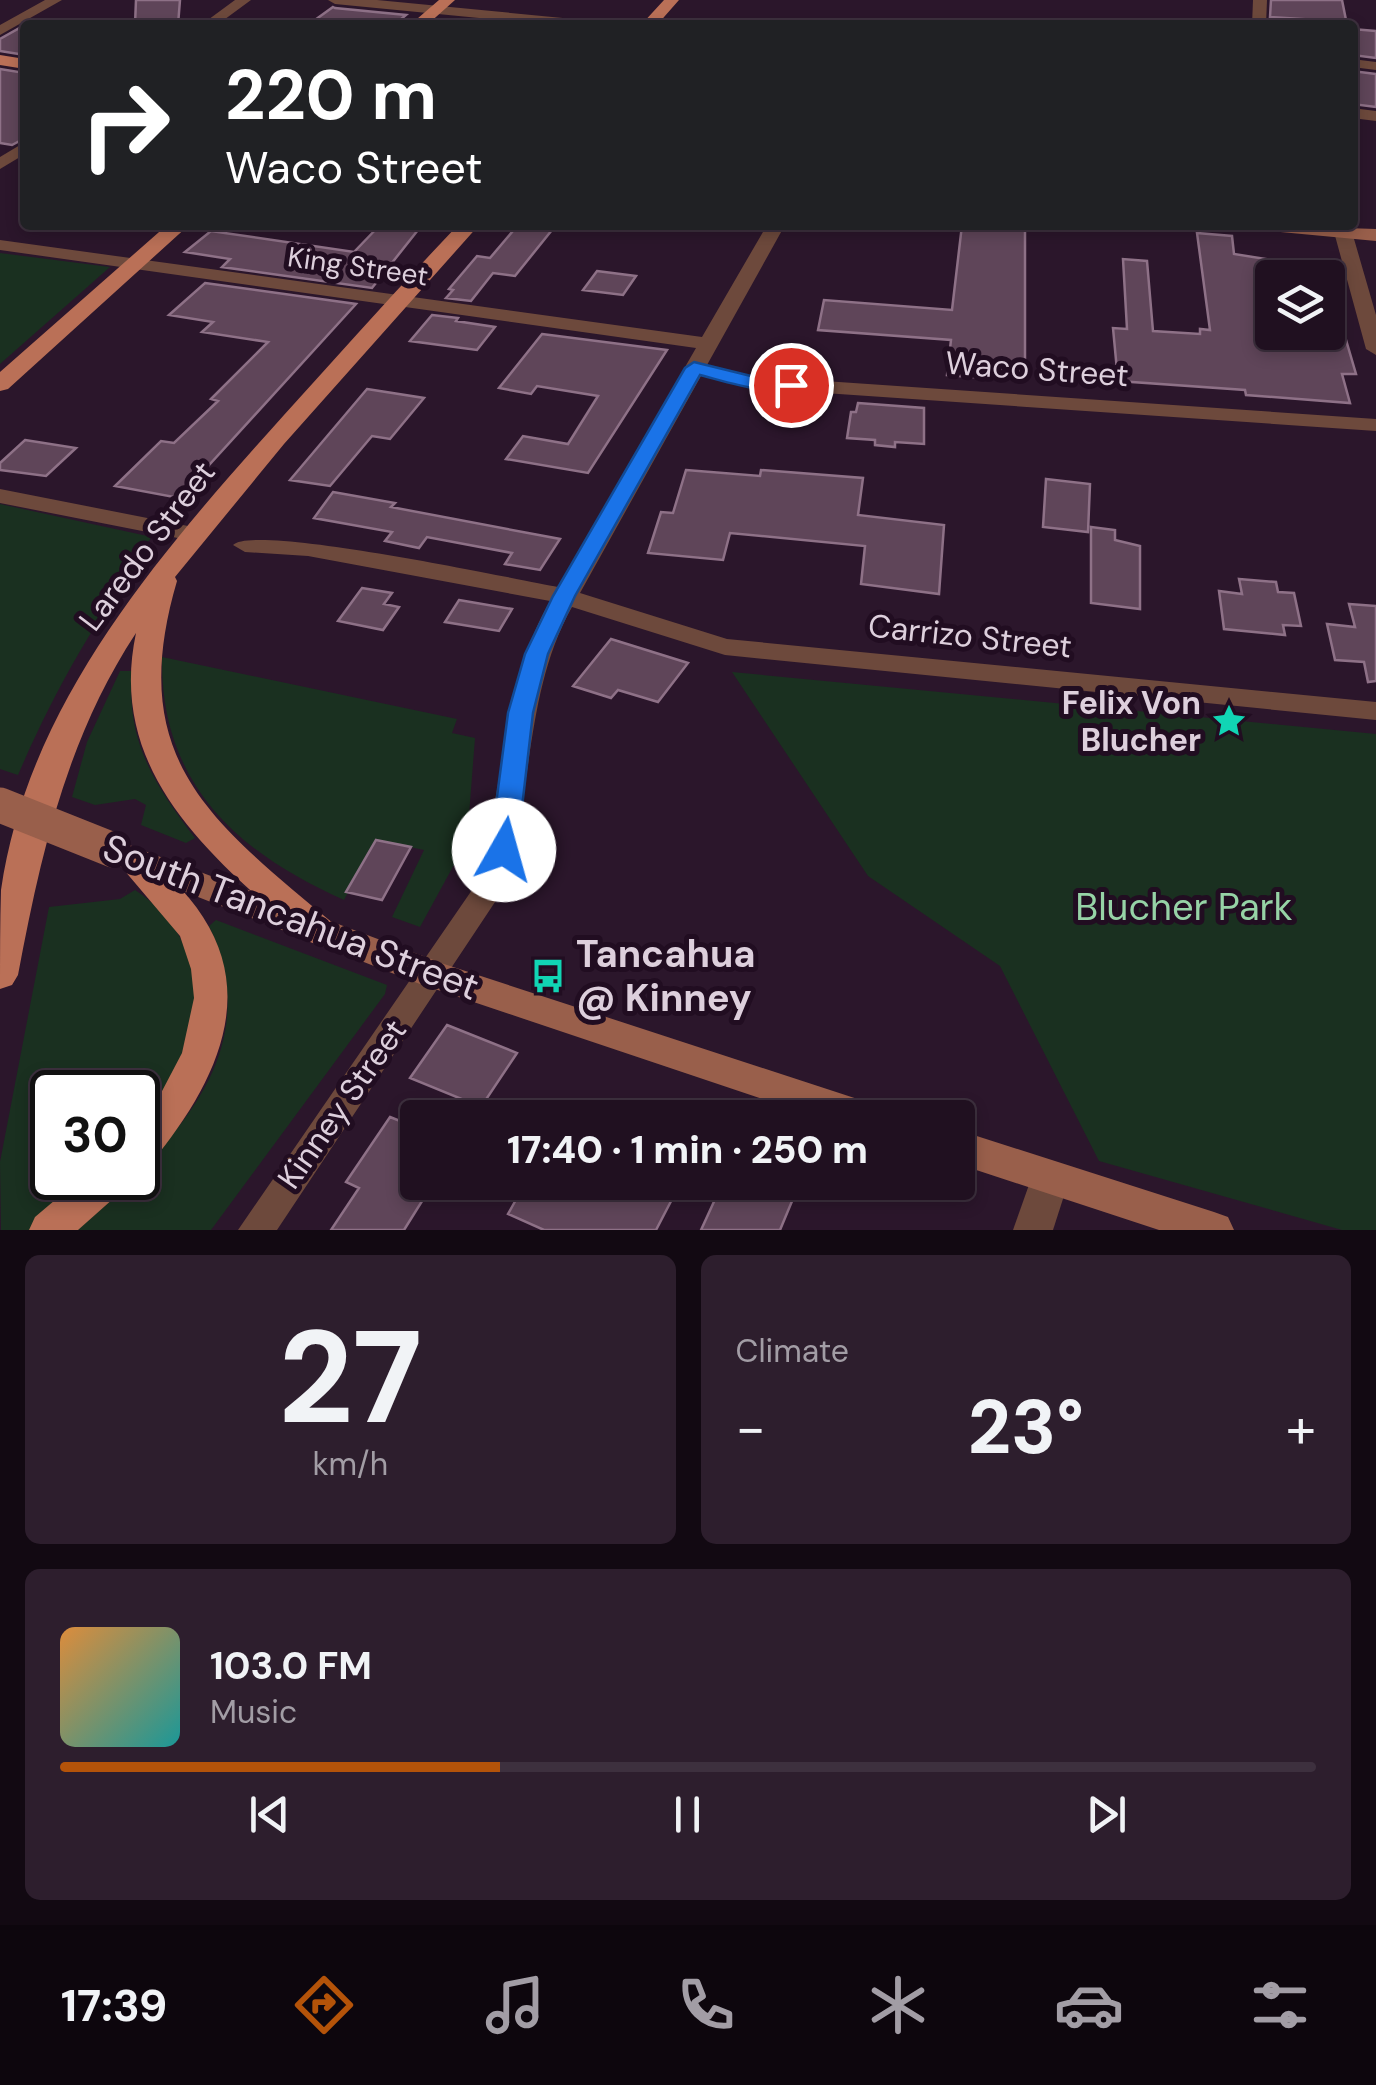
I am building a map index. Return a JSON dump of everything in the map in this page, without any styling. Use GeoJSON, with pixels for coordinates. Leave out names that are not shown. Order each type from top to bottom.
{"type":"FeatureCollection","features":[{"type":"Feature","properties":{"kind":"main road"},"geometry":{"type":"LineString","coordinates":[[654,20],[672,0]]}},
{"type":"Feature","properties":{"kind":"main road"},"geometry":{"type":"LineString","coordinates":[[0,384],[172,230]]}},
{"type":"Feature","properties":{"kind":"main road","name":"Laredo Street"},"geometry":{"type":"LineString","coordinates":[[0,976],[30,832],[67,729],[129,617],[193,534],[464,230]]}},
{"type":"Feature","properties":{"kind":"main road"},"geometry":{"type":"LineString","coordinates":[[1322,230],[1376,235]]}},
{"type":"Feature","properties":{"kind":"main road"},"geometry":{"type":"LineString","coordinates":[[168,566],[144,661],[149,728],[164,772],[191,814],[232,856],[322,933]]}},
{"type":"Feature","properties":{"kind":"main road","name":"South Tancahua Street"},"geometry":{"type":"LineString","coordinates":[[0,805],[432,974],[814,1100]]}},
{"type":"Feature","properties":{"kind":"main road"},"geometry":{"type":"LineString","coordinates":[[121,854],[198,937],[209,971],[212,1007],[205,1044],[186,1087],[160,1121]]}},
{"type":"Feature","properties":{"kind":"main road"},"geometry":{"type":"LineString","coordinates":[[975,1153],[1214,1230]]}},
{"type":"Feature","properties":{"kind":"main road"},"geometry":{"type":"LineString","coordinates":[[50,1230],[84,1200]]}},
{"type":"Feature","properties":{"kind":"street"},"geometry":{"type":"LineString","coordinates":[[21,20],[55,0]]}},
{"type":"Feature","properties":{"kind":"street"},"geometry":{"type":"LineString","coordinates":[[215,20],[244,0]]}},
{"type":"Feature","properties":{"kind":"street"},"geometry":{"type":"LineString","coordinates":[[335,0],[442,5],[556,20]]}},
{"type":"Feature","properties":{"kind":"street","name":"Kinney Street"},"geometry":{"type":"LineString","coordinates":[[256,1230],[486,893],[504,850],[528,674],[564,596],[773,230]]}},
{"type":"Feature","properties":{"kind":"street"},"geometry":{"type":"LineString","coordinates":[[1343,232],[1376,349]]}},
{"type":"Feature","properties":{"kind":"street","name":"King Street"},"geometry":{"type":"LineString","coordinates":[[0,245],[708,344]]}},
{"type":"Feature","properties":{"kind":"street","name":"Waco Street"},"geometry":{"type":"LineString","coordinates":[[694,368],[751,382],[1376,425]]}},
{"type":"Feature","properties":{"kind":"street"},"geometry":{"type":"LineString","coordinates":[[0,496],[193,534]]}},
{"type":"Feature","properties":{"kind":"street","name":"Carrizo Street"},"geometry":{"type":"LineString","coordinates":[[246,545],[308,549],[564,596],[725,647],[1376,711]]}},
{"type":"Feature","properties":{"kind":"street"},"geometry":{"type":"LineString","coordinates":[[1032,1230],[1050,1177]]}},
{"type":"Feature","properties":{"kind":"green space"},"geometry":{"type":"Polygon","coordinates":[[[0,253],[110,267],[0,364],[0,253]]]}},
{"type":"Feature","properties":{"kind":"green space"},"geometry":{"type":"Polygon","coordinates":[[[0,504],[152,537],[147,543],[151,547],[77,656],[18,775],[0,769],[0,504]]]}},
{"type":"Feature","properties":{"kind":"green space"},"geometry":{"type":"Polygon","coordinates":[[[162,657],[457,719],[452,733],[475,738],[467,841],[420,927],[392,917],[424,850],[376,840],[344,900],[270,859],[238,835],[212,808],[190,777],[174,741],[165,702],[162,657]]]}},
{"type":"Feature","properties":{"kind":"green space"},"geometry":{"type":"Polygon","coordinates":[[[120,671],[132,671],[131,696],[138,740],[155,780],[195,838],[186,843],[141,825],[146,805],[135,799],[95,805],[72,797],[87,742],[120,671]]]}},
{"type":"Feature","properties":{"kind":"green space","name":"Blucher Park"},"geometry":{"type":"Polygon","coordinates":[[[732,672],[1376,734],[1376,1230],[1342,1230],[1099,1161],[1000,966],[868,876],[732,672]]]}},
{"type":"Feature","properties":{"kind":"green space"},"geometry":{"type":"Polygon","coordinates":[[[135,890],[164,915],[183,943],[193,975],[195,1008],[190,1042],[160,1108],[160,1070],[30,1070],[30,1200],[67,1200],[32,1230],[1,1230],[0,1162],[49,907],[120,899],[135,890]]]}},
{"type":"Feature","properties":{"kind":"green space"},"geometry":{"type":"Polygon","coordinates":[[[216,920],[387,985],[385,994],[211,1230],[70,1230],[106,1200],[160,1200],[160,1148],[198,1100],[217,1061],[227,1019],[225,974],[209,926],[216,920]]]}},
{"type":"Feature","properties":{"kind":"building"},"geometry":{"type":"Polygon","coordinates":[[[136,0],[180,0],[178,20],[135,20],[136,0]]]}},
{"type":"Feature","properties":{"kind":"building"},"geometry":{"type":"Polygon","coordinates":[[[1271,0],[1342,0],[1346,20],[1316,20],[1270,17],[1271,0]]]}},
{"type":"Feature","properties":{"kind":"building"},"geometry":{"type":"Polygon","coordinates":[[[333,7],[406,15],[400,20],[315,20],[333,7]]]}},
{"type":"Feature","properties":{"kind":"building"},"geometry":{"type":"Polygon","coordinates":[[[20,28],[20,54],[0,51],[0,39],[20,28]]]}},
{"type":"Feature","properties":{"kind":"building"},"geometry":{"type":"Polygon","coordinates":[[[1358,30],[1376,31],[1376,58],[1358,56],[1358,30]]]}},
{"type":"Feature","properties":{"kind":"building"},"geometry":{"type":"Polygon","coordinates":[[[0,69],[20,72],[20,141],[12,145],[0,143],[0,69]]]}},
{"type":"Feature","properties":{"kind":"building"},"geometry":{"type":"Polygon","coordinates":[[[1358,72],[1376,74],[1376,107],[1358,105],[1358,72]]]}},
{"type":"Feature","properties":{"kind":"building"},"geometry":{"type":"Polygon","coordinates":[[[375,230],[418,230],[372,288],[222,267],[230,259],[185,252],[211,231],[354,252],[375,230]]]}},
{"type":"Feature","properties":{"kind":"building"},"geometry":{"type":"Polygon","coordinates":[[[514,230],[552,230],[515,276],[493,273],[471,301],[446,298],[477,256],[490,258],[514,230]]]}},
{"type":"Feature","properties":{"kind":"building"},"geometry":{"type":"Polygon","coordinates":[[[961,230],[1025,230],[1025,372],[997,370],[996,379],[947,375],[951,340],[818,330],[824,300],[952,310],[961,230]]]}},
{"type":"Feature","properties":{"kind":"building"},"geometry":{"type":"Polygon","coordinates":[[[1197,233],[1232,236],[1234,254],[1272,260],[1255,260],[1255,350],[1345,350],[1346,340],[1356,374],[1342,374],[1350,403],[1246,395],[1245,390],[1118,381],[1113,328],[1127,329],[1123,259],[1147,261],[1153,331],[1200,334],[1200,329],[1210,330],[1197,233]]]}},
{"type":"Feature","properties":{"kind":"building"},"geometry":{"type":"Polygon","coordinates":[[[597,271],[636,276],[623,295],[583,290],[597,271]]]}},
{"type":"Feature","properties":{"kind":"building"},"geometry":{"type":"Polygon","coordinates":[[[205,283],[356,304],[179,498],[115,486],[161,441],[174,443],[218,401],[211,399],[268,342],[202,332],[213,322],[169,315],[205,283]]]}},
{"type":"Feature","properties":{"kind":"building"},"geometry":{"type":"Polygon","coordinates":[[[432,315],[495,327],[477,350],[410,341],[432,315]]]}},
{"type":"Feature","properties":{"kind":"building"},"geometry":{"type":"Polygon","coordinates":[[[542,334],[667,350],[588,473],[506,459],[523,436],[568,444],[598,396],[537,386],[531,394],[499,388],[542,334]]]}},
{"type":"Feature","properties":{"kind":"building"},"geometry":{"type":"Polygon","coordinates":[[[367,389],[424,398],[390,439],[372,436],[330,486],[290,480],[367,389]]]}},
{"type":"Feature","properties":{"kind":"building"},"geometry":{"type":"Polygon","coordinates":[[[858,403],[924,408],[924,444],[895,442],[895,447],[875,445],[875,440],[847,438],[851,412],[856,412],[858,403]]]}},
{"type":"Feature","properties":{"kind":"building"},"geometry":{"type":"Polygon","coordinates":[[[25,440],[76,448],[46,476],[0,470],[0,463],[25,440]]]}},
{"type":"Feature","properties":{"kind":"building"},"geometry":{"type":"Polygon","coordinates":[[[686,470],[760,476],[761,470],[863,478],[858,515],[944,525],[939,594],[861,584],[865,546],[730,533],[723,560],[648,553],[661,512],[673,513],[686,470]]]}},
{"type":"Feature","properties":{"kind":"building"},"geometry":{"type":"Polygon","coordinates":[[[1046,479],[1090,484],[1088,532],[1043,527],[1046,479]]]}},
{"type":"Feature","properties":{"kind":"building"},"geometry":{"type":"Polygon","coordinates":[[[333,492],[560,539],[540,570],[505,564],[512,553],[427,537],[419,548],[385,541],[392,532],[314,518],[333,492]]]}},
{"type":"Feature","properties":{"kind":"building"},"geometry":{"type":"Polygon","coordinates":[[[1091,527],[1115,530],[1115,540],[1140,546],[1140,609],[1091,603],[1091,527]]]}},
{"type":"Feature","properties":{"kind":"building"},"geometry":{"type":"Polygon","coordinates":[[[1239,579],[1276,582],[1278,592],[1294,593],[1301,626],[1283,625],[1285,635],[1224,629],[1219,591],[1242,594],[1239,579]]]}},
{"type":"Feature","properties":{"kind":"building"},"geometry":{"type":"Polygon","coordinates":[[[362,588],[392,593],[384,604],[399,607],[383,630],[338,621],[362,588]]]}},
{"type":"Feature","properties":{"kind":"building"},"geometry":{"type":"Polygon","coordinates":[[[459,600],[512,609],[499,631],[445,622],[459,600]]]}},
{"type":"Feature","properties":{"kind":"building"},"geometry":{"type":"Polygon","coordinates":[[[1349,604],[1376,606],[1376,681],[1368,682],[1364,662],[1335,660],[1327,624],[1355,627],[1349,604]]]}},
{"type":"Feature","properties":{"kind":"building"},"geometry":{"type":"Polygon","coordinates":[[[611,639],[688,663],[658,702],[618,690],[611,698],[573,686],[611,639]]]}},
{"type":"Feature","properties":{"kind":"building"},"geometry":{"type":"Polygon","coordinates":[[[376,840],[411,847],[382,900],[346,892],[376,840]]]}},
{"type":"Feature","properties":{"kind":"building"},"geometry":{"type":"Polygon","coordinates":[[[447,1025],[517,1053],[486,1100],[464,1100],[410,1078],[447,1025]]]}},
{"type":"Feature","properties":{"kind":"building"},"geometry":{"type":"Polygon","coordinates":[[[390,1117],[400,1121],[400,1200],[423,1200],[404,1230],[331,1230],[359,1188],[346,1182],[390,1117]]]}},
{"type":"Feature","properties":{"kind":"building"},"geometry":{"type":"Polygon","coordinates":[[[516,1200],[672,1200],[656,1230],[544,1230],[508,1214],[516,1200]]]}},
{"type":"Feature","properties":{"kind":"building"},"geometry":{"type":"Polygon","coordinates":[[[715,1200],[792,1200],[780,1230],[701,1230],[715,1200]]]}},
{"type":"Feature","properties":{"kind":"place","name":"Felix Von Blucher"},"geometry":{"type":"Point","coordinates":[1229,721]}},
{"type":"Feature","properties":{"kind":"place","name":"Tancahua @ Kinney"},"geometry":{"type":"Point","coordinates":[548,976]}},
{"type":"Feature","properties":{"kind":"route"},"geometry":{"type":"LineString","coordinates":[[504,850],[528,674],[564,596],[694,368],[751,382],[791,385]]}}]}
